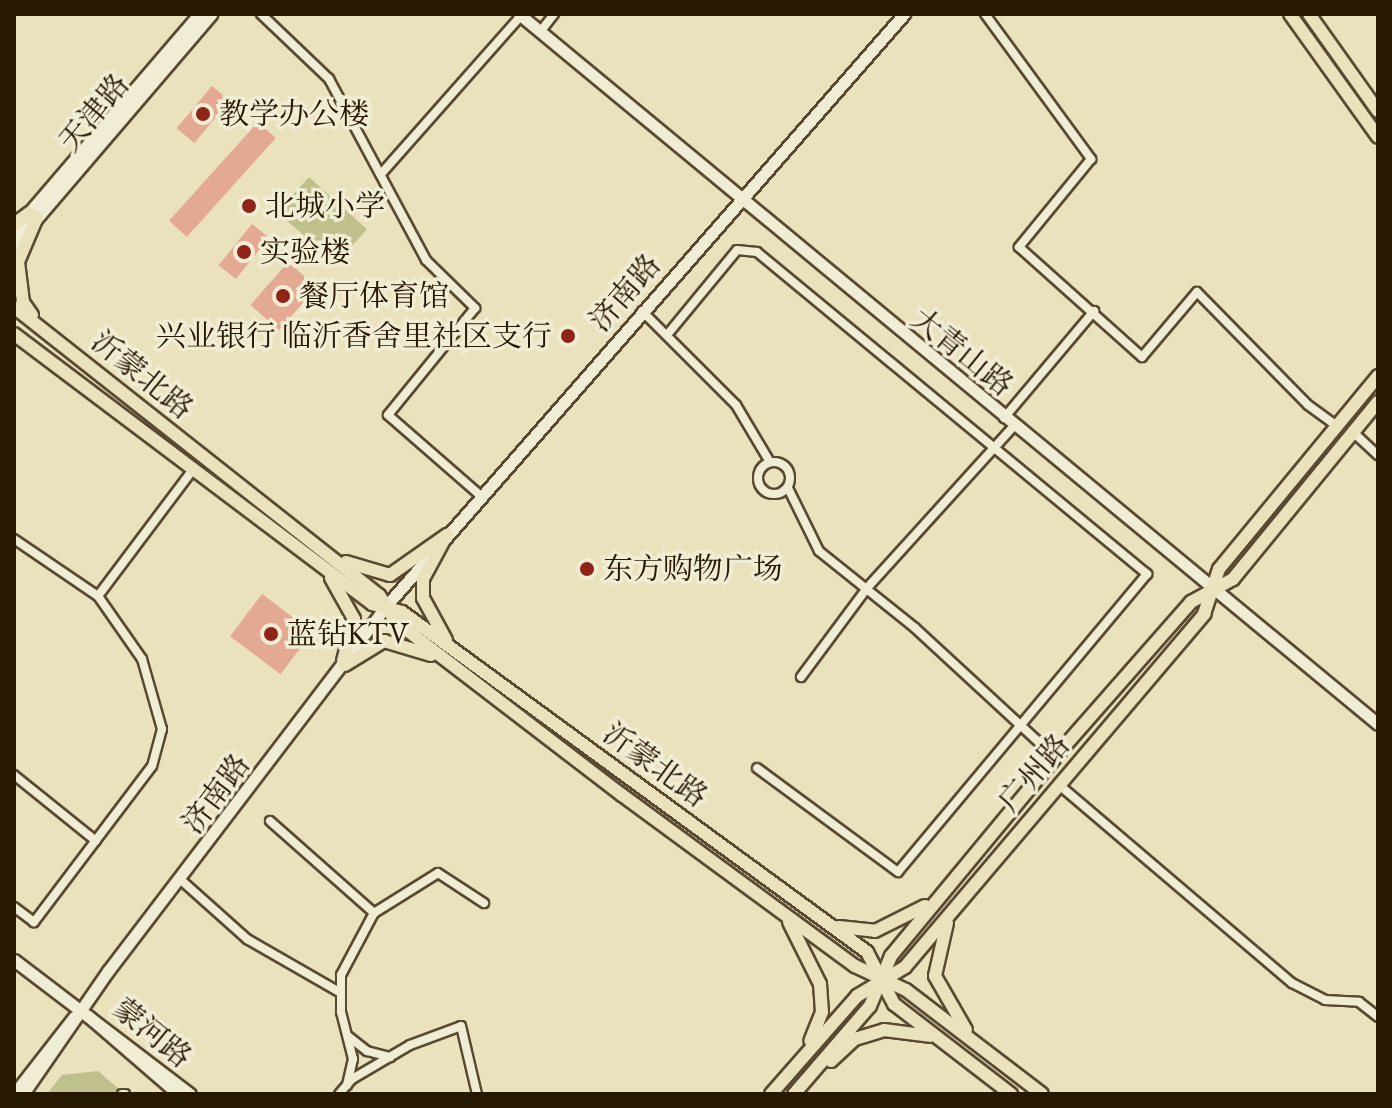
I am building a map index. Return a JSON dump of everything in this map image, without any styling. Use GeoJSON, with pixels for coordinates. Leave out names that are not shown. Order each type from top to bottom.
{"type":"FeatureCollection","features":[{"type":"Feature","properties":{"kind":"main road"},"geometry":{"type":"LineString","coordinates":[[1290,14],[1378,137]]}},
{"type":"Feature","properties":{"kind":"main road"},"geometry":{"type":"LineString","coordinates":[[1309,14],[1378,111]]}},
{"type":"Feature","properties":{"kind":"main road"},"geometry":{"type":"LineString","coordinates":[[14,224],[33,215]]}},
{"type":"Feature","properties":{"kind":"main road"},"geometry":{"type":"LineString","coordinates":[[33,215],[21,251],[18,280],[38,324]]}},
{"type":"Feature","properties":{"kind":"main road","name":"沂蒙北路"},"geometry":{"type":"LineString","coordinates":[[14,307],[386,606],[395,621],[455,659],[867,952],[894,1004],[1011,1094]]}},
{"type":"Feature","properties":{"kind":"main road","name":"沂蒙北路"},"geometry":{"type":"LineString","coordinates":[[14,336],[192,471],[320,556]]}},
{"type":"Feature","properties":{"kind":"main road","name":"广州路"},"geometry":{"type":"LineString","coordinates":[[771,1094],[857,996],[905,967],[1204,614],[1219,569],[1378,376]]}},
{"type":"Feature","properties":{"kind":"main road","name":"广州路"},"geometry":{"type":"LineString","coordinates":[[794,1094],[870,1006],[891,956],[1055,757],[1191,602],[1233,579],[1378,402]]}},
{"type":"Feature","properties":{"kind":"main road"},"geometry":{"type":"LineString","coordinates":[[320,556],[371,574],[390,575],[447,535]]}},
{"type":"Feature","properties":{"kind":"main road"},"geometry":{"type":"LineString","coordinates":[[447,535],[423,579],[423,598],[455,659]]}},
{"type":"Feature","properties":{"kind":"main road"},"geometry":{"type":"LineString","coordinates":[[320,556],[354,619],[344,663]]}},
{"type":"Feature","properties":{"kind":"main road"},"geometry":{"type":"LineString","coordinates":[[344,663],[384,641],[402,642],[455,659]]}},
{"type":"Feature","properties":{"kind":"main road","name":"沂蒙北路"},"geometry":{"type":"LineString","coordinates":[[455,659],[783,913],[882,979],[906,990],[1042,1094]]}},
{"type":"Feature","properties":{"kind":"main road"},"geometry":{"type":"LineString","coordinates":[[829,924],[875,931],[899,924],[954,879]]}},
{"type":"Feature","properties":{"kind":"main road"},"geometry":{"type":"LineString","coordinates":[[969,889],[943,929],[935,976],[944,1000],[981,1048]]}},
{"type":"Feature","properties":{"kind":"main road"},"geometry":{"type":"LineString","coordinates":[[783,913],[820,984],[822,1012],[794,1067]]}},
{"type":"Feature","properties":{"kind":"main road"},"geometry":{"type":"LineString","coordinates":[[806,1080],[870,1035],[909,1031],[935,1038]]}},
{"type":"Feature","properties":{"kind":"street","name":"天津路"},"geometry":{"type":"LineString","coordinates":[[14,245],[33,215],[199,14]]}},
{"type":"Feature","properties":{"kind":"street","name":"天津路"},"geometry":{"type":"LineString","coordinates":[[14,230],[33,215],[211,14]]}},
{"type":"Feature","properties":{"kind":"street"},"geometry":{"type":"LineString","coordinates":[[261,14],[329,79],[426,260],[475,308],[388,415],[481,496]]}},
{"type":"Feature","properties":{"kind":"street"},"geometry":{"type":"LineString","coordinates":[[540,32],[554,14]]}},
{"type":"Feature","properties":{"kind":"street","name":"济南路"},"geometry":{"type":"LineString","coordinates":[[14,1094],[83,1009],[386,606],[738,199],[904,14]]}},
{"type":"Feature","properties":{"kind":"street"},"geometry":{"type":"LineString","coordinates":[[985,14],[1091,159],[1019,247],[1142,357],[1197,292],[1308,405],[1336,425]]}},
{"type":"Feature","properties":{"kind":"street"},"geometry":{"type":"LineString","coordinates":[[381,174],[520,15]]}},
{"type":"Feature","properties":{"kind":"street","name":"大青山路"},"geometry":{"type":"LineString","coordinates":[[520,15],[738,199],[1378,724]]}},
{"type":"Feature","properties":{"kind":"street"},"geometry":{"type":"LineString","coordinates":[[667,335],[737,250],[757,252],[1147,574],[1021,729],[898,872],[757,768]]}},
{"type":"Feature","properties":{"kind":"street"},"geometry":{"type":"LineString","coordinates":[[641,311],[736,405],[770,462],[787,467],[788,488],[819,551],[867,588],[1055,757]]}},
{"type":"Feature","properties":{"kind":"street"},"geometry":{"type":"LineString","coordinates":[[801,677],[867,588],[993,447],[1094,311]]}},
{"type":"Feature","properties":{"kind":"street"},"geometry":{"type":"LineString","coordinates":[[1353,432],[1378,455]]}},
{"type":"Feature","properties":{"kind":"street"},"geometry":{"type":"LineString","coordinates":[[770,462],[758,474],[760,486],[774,495],[788,488]]}},
{"type":"Feature","properties":{"kind":"street"},"geometry":{"type":"LineString","coordinates":[[98,596],[192,471]]}},
{"type":"Feature","properties":{"kind":"street"},"geometry":{"type":"LineString","coordinates":[[14,539],[98,596],[142,659],[162,729],[152,766],[34,922],[14,907]]}},
{"type":"Feature","properties":{"kind":"street","name":"济南路"},"geometry":{"type":"LineString","coordinates":[[23,1094],[83,1009],[344,663]]}},
{"type":"Feature","properties":{"kind":"street"},"geometry":{"type":"LineString","coordinates":[[14,775],[96,841]]}},
{"type":"Feature","properties":{"kind":"street"},"geometry":{"type":"LineString","coordinates":[[1058,784],[1292,983],[1325,1000],[1359,1002],[1378,1017]]}},
{"type":"Feature","properties":{"kind":"street"},"geometry":{"type":"LineString","coordinates":[[270,821],[374,913]]}},
{"type":"Feature","properties":{"kind":"street"},"geometry":{"type":"LineString","coordinates":[[347,1085],[353,1059],[341,993],[341,975],[374,913],[438,873],[484,903]]}},
{"type":"Feature","properties":{"kind":"street"},"geometry":{"type":"LineString","coordinates":[[181,880],[247,939],[341,993]]}},
{"type":"Feature","properties":{"kind":"street","name":"蒙河路"},"geometry":{"type":"LineString","coordinates":[[14,951],[190,1094]]}},
{"type":"Feature","properties":{"kind":"street","name":"蒙河路"},"geometry":{"type":"LineString","coordinates":[[14,960],[83,1009],[98,1031],[178,1094]]}},
{"type":"Feature","properties":{"kind":"street"},"geometry":{"type":"LineString","coordinates":[[339,1094],[347,1085],[390,1057],[461,1026],[477,1094]]}},
{"type":"Feature","properties":{"kind":"street"},"geometry":{"type":"LineString","coordinates":[[349,1036],[367,1051],[390,1057]]}},
{"type":"Feature","properties":{"kind":"green space"},"geometry":{"type":"Polygon","coordinates":[[[309,177],[367,229],[336,264],[278,212],[309,177]]]}},
{"type":"Feature","properties":{"kind":"green space"},"geometry":{"type":"Polygon","coordinates":[[[98,1071],[119,1089],[115,1094],[47,1094],[62,1075],[98,1071]]]}},
{"type":"Feature","properties":{"kind":"building","name":"教学办公楼"},"geometry":{"type":"Polygon","coordinates":[[[212,86],[230,101],[194,143],[177,128],[212,86]]]}},
{"type":"Feature","properties":{"kind":"building"},"geometry":{"type":"Polygon","coordinates":[[[258,122],[276,138],[187,237],[169,221],[258,122]]]}},
{"type":"Feature","properties":{"kind":"building","name":"实验楼"},"geometry":{"type":"Polygon","coordinates":[[[252,224],[269,238],[236,279],[219,265],[252,224]]]}},
{"type":"Feature","properties":{"kind":"building","name":"餐厅体育馆"},"geometry":{"type":"Polygon","coordinates":[[[288,262],[317,287],[279,330],[251,305],[288,262]]]}},
{"type":"Feature","properties":{"kind":"building","name":"蓝钻KTV"},"geometry":{"type":"Polygon","coordinates":[[[262,594],[312,632],[280,674],[230,636],[262,594]]]}},
{"type":"Feature","properties":{"kind":"place","name":"教学办公楼"},"geometry":{"type":"Point","coordinates":[203,114]}},
{"type":"Feature","properties":{"kind":"place","name":"北城小学"},"geometry":{"type":"Point","coordinates":[249,206]}},
{"type":"Feature","properties":{"kind":"place","name":"实验楼"},"geometry":{"type":"Point","coordinates":[244,252]}},
{"type":"Feature","properties":{"kind":"place","name":"餐厅体育馆"},"geometry":{"type":"Point","coordinates":[283,296]}},
{"type":"Feature","properties":{"kind":"place","name":"兴业银行 临沂香舍里社区支行"},"geometry":{"type":"Point","coordinates":[568,336]}},
{"type":"Feature","properties":{"kind":"place","name":"东方购物广场"},"geometry":{"type":"Point","coordinates":[587,569]}},
{"type":"Feature","properties":{"kind":"place","name":"蓝钻KTV"},"geometry":{"type":"Point","coordinates":[271,634]}}]}
